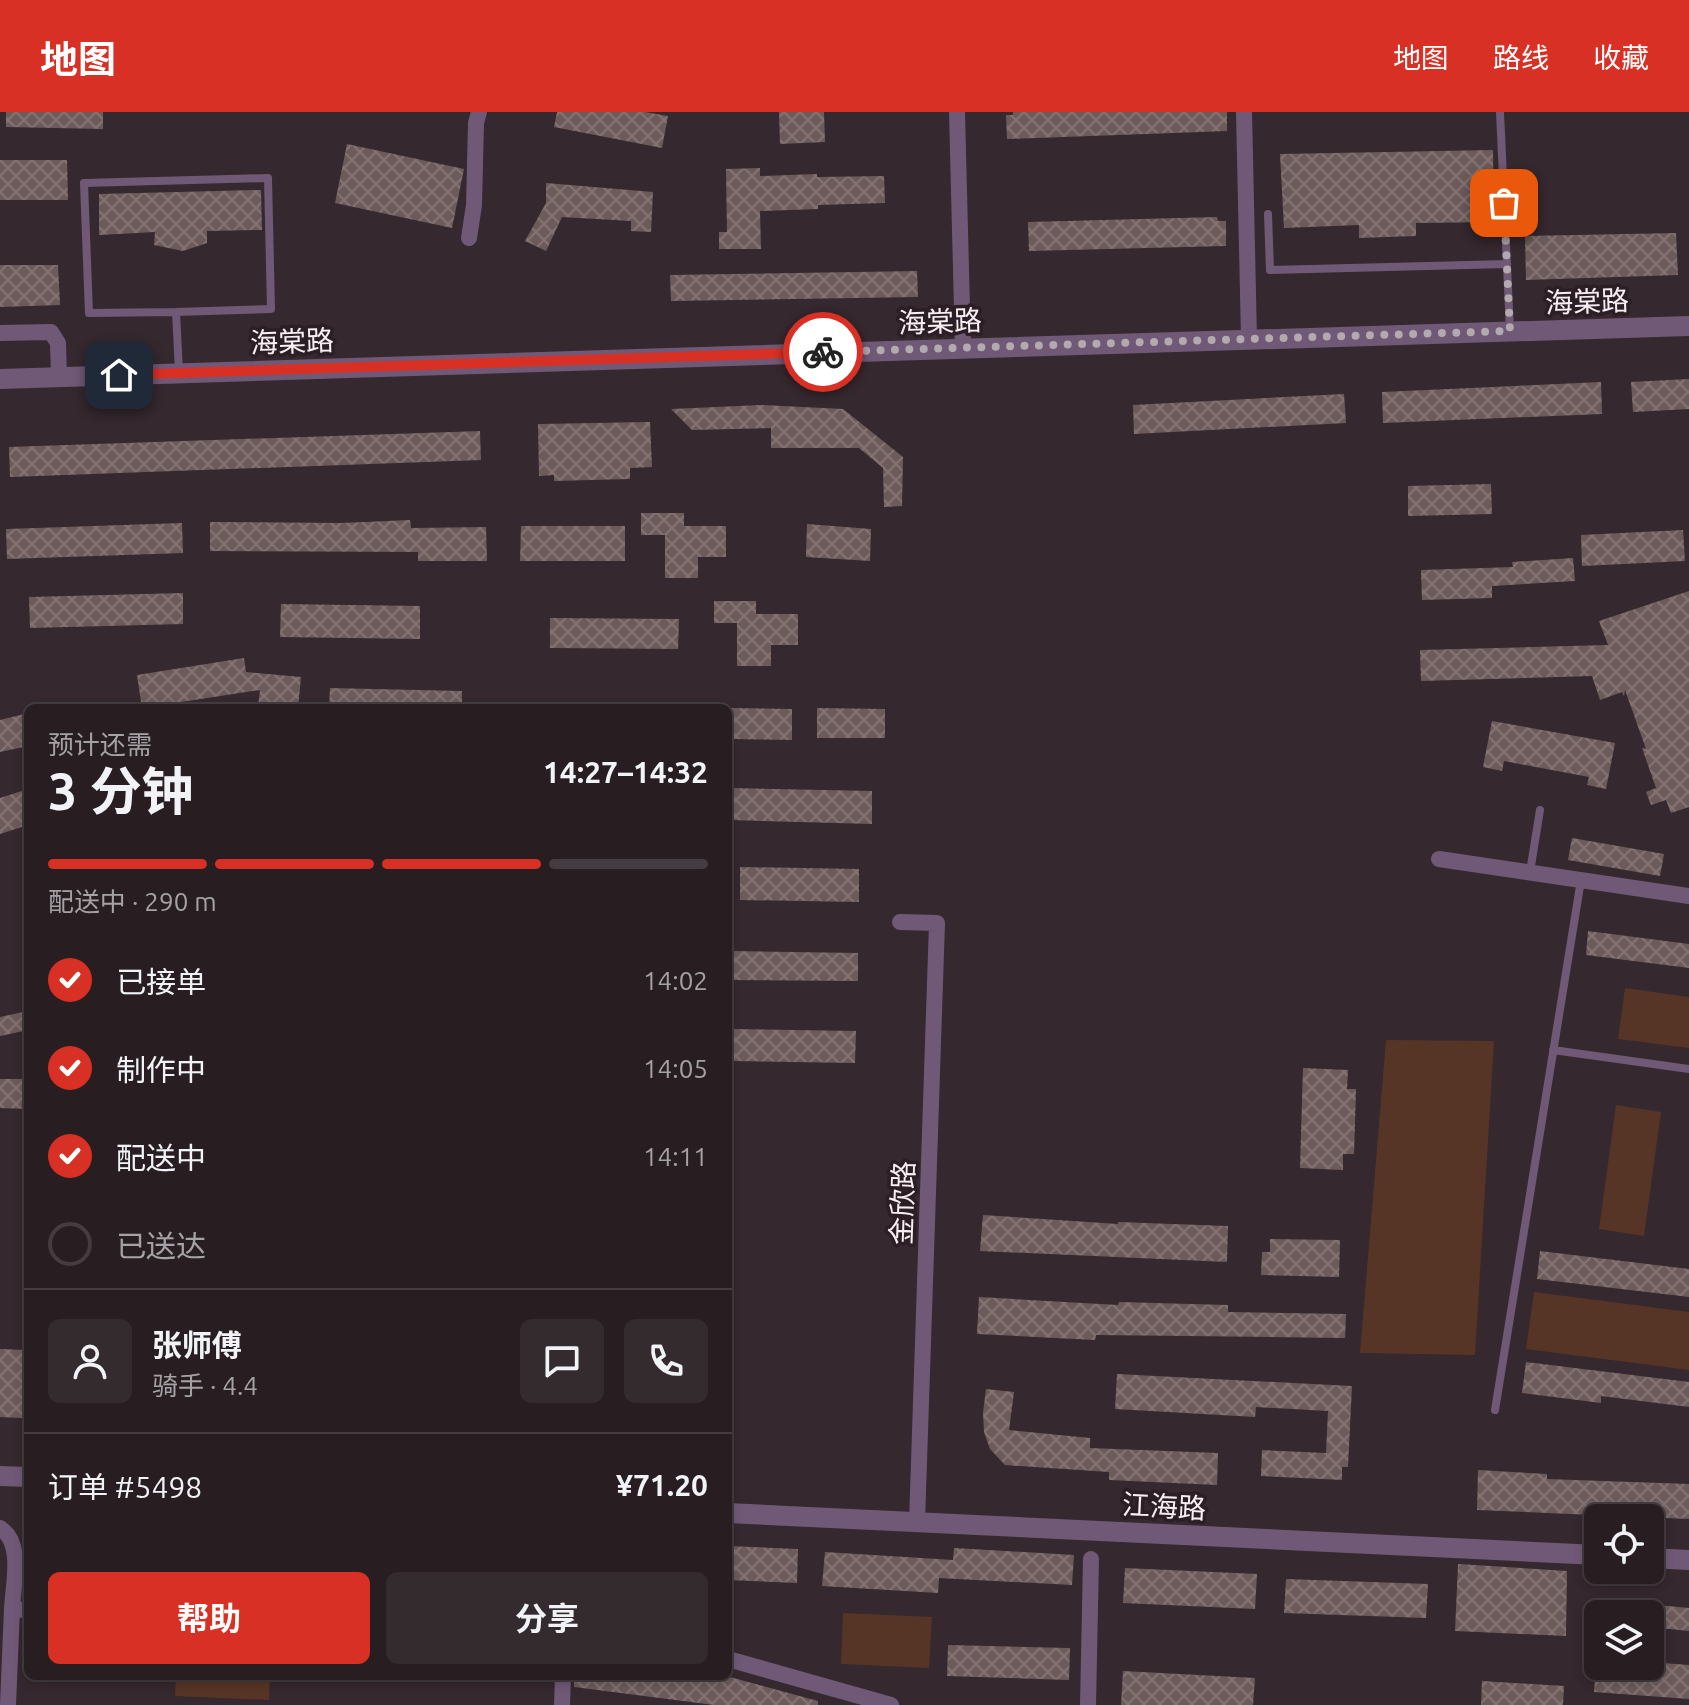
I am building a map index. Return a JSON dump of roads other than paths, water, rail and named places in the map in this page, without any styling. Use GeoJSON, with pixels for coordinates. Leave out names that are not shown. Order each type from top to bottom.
{"type":"FeatureCollection","features":[{"type":"Feature","properties":{"kind":"street"},"geometry":{"type":"LineString","coordinates":[[469,238],[479,112]]}},
{"type":"Feature","properties":{"kind":"street"},"geometry":{"type":"LineString","coordinates":[[957,112],[963,348]]}},
{"type":"Feature","properties":{"kind":"street"},"geometry":{"type":"LineString","coordinates":[[1244,112],[1249,339]]}},
{"type":"Feature","properties":{"kind":"street","name":"海棠路"},"geometry":{"type":"LineString","coordinates":[[0,379],[1689,326]]}},
{"type":"Feature","properties":{"kind":"street"},"geometry":{"type":"LineString","coordinates":[[0,333],[51,332],[58,343],[59,377]]}},
{"type":"Feature","properties":{"kind":"street"},"geometry":{"type":"LineString","coordinates":[[1439,859],[1689,896]]}},
{"type":"Feature","properties":{"kind":"street","name":"金欣路"},"geometry":{"type":"LineString","coordinates":[[900,922],[937,923],[917,1522]]}},
{"type":"Feature","properties":{"kind":"street"},"geometry":{"type":"LineString","coordinates":[[0,1476],[24,1477]]}},
{"type":"Feature","properties":{"kind":"street","name":"江海路"},"geometry":{"type":"LineString","coordinates":[[732,1513],[1584,1554]]}},
{"type":"Feature","properties":{"kind":"street"},"geometry":{"type":"LineString","coordinates":[[0,1528],[8,1533],[15,1549],[20,1609],[8,1705]]}},
{"type":"Feature","properties":{"kind":"street"},"geometry":{"type":"LineString","coordinates":[[1088,1705],[1091,1559]]}},
{"type":"Feature","properties":{"kind":"street"},"geometry":{"type":"LineString","coordinates":[[1664,1559],[1689,1560]]}},
{"type":"Feature","properties":{"kind":"street"},"geometry":{"type":"LineString","coordinates":[[732,1660],[891,1705]]}},
{"type":"Feature","properties":{"kind":"street"},"geometry":{"type":"LineString","coordinates":[[562,1705],[563,1680]]}},
{"type":"Feature","properties":{"kind":"lane"},"geometry":{"type":"LineString","coordinates":[[1500,112],[1510,331]]}},
{"type":"Feature","properties":{"kind":"lane"},"geometry":{"type":"LineString","coordinates":[[268,178],[271,309],[176,312],[89,313],[84,183],[268,178]]}},
{"type":"Feature","properties":{"kind":"lane"},"geometry":{"type":"LineString","coordinates":[[1268,214],[1270,270],[1507,264]]}},
{"type":"Feature","properties":{"kind":"lane"},"geometry":{"type":"LineString","coordinates":[[176,312],[179,373]]}},
{"type":"Feature","properties":{"kind":"lane"},"geometry":{"type":"LineString","coordinates":[[1530,872],[1540,810]]}},
{"type":"Feature","properties":{"kind":"lane"},"geometry":{"type":"LineString","coordinates":[[1495,1410],[1581,880]]}},
{"type":"Feature","properties":{"kind":"lane"},"geometry":{"type":"LineString","coordinates":[[1553,1050],[1689,1069]]}}]}
